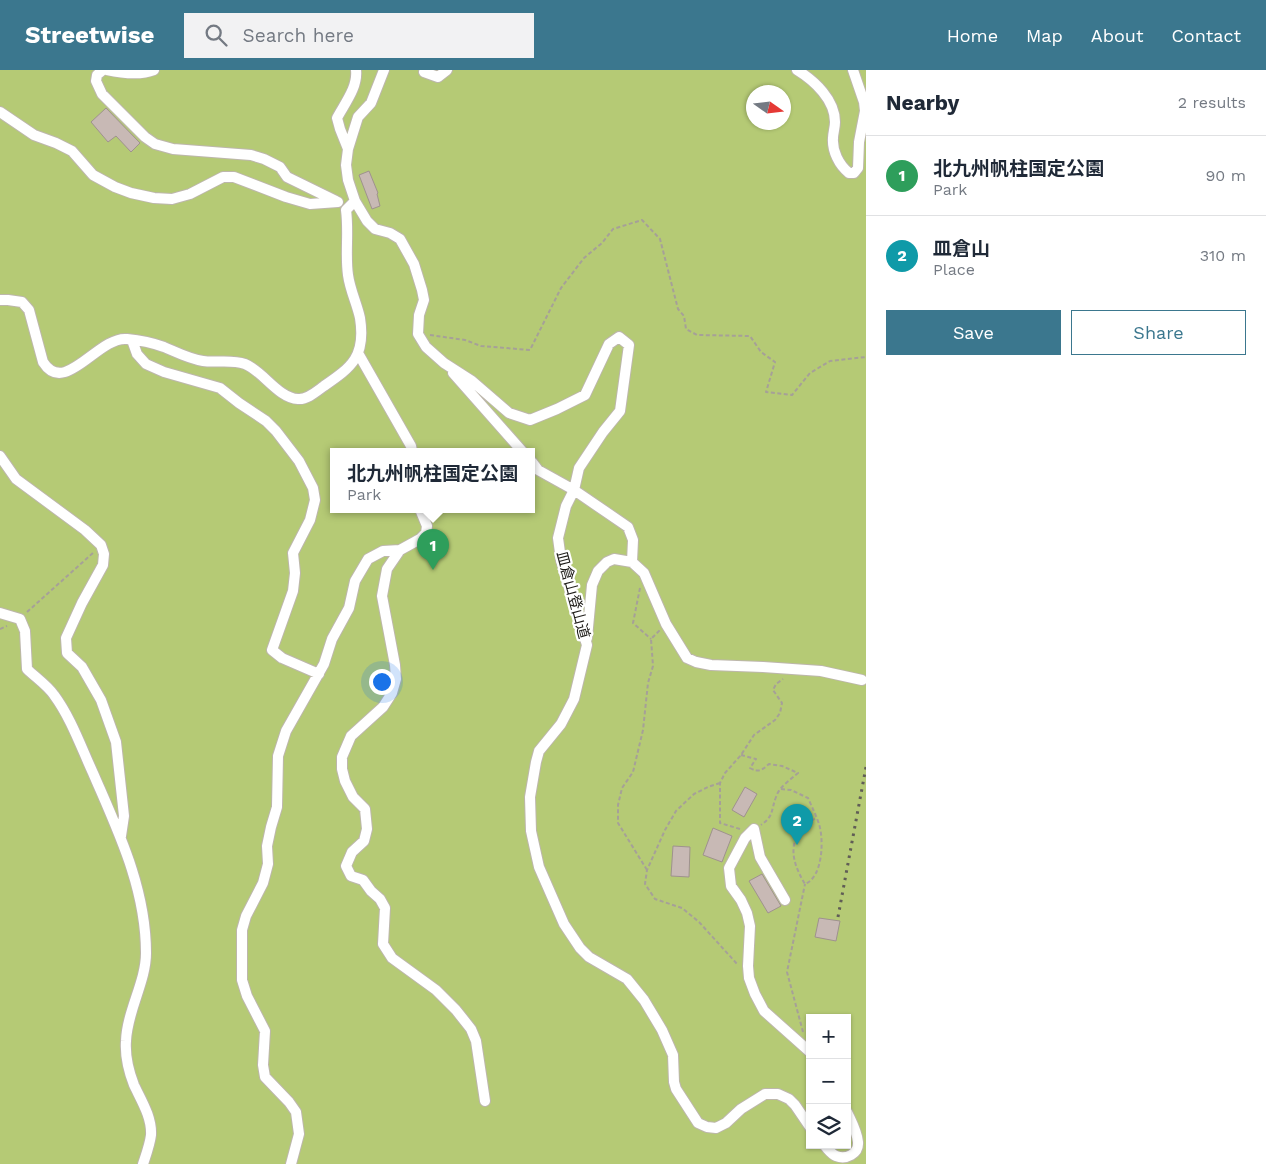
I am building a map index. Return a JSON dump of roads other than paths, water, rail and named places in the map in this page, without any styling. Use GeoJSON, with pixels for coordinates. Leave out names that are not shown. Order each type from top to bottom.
{"type":"FeatureCollection","features":[{"type":"Feature","properties":{"kind":"street"},"geometry":{"type":"LineString","coordinates":[[103,70],[97,75],[96,81],[102,94],[145,137],[155,144],[173,149],[251,155],[264,159],[280,167],[287,177],[338,202]]}},
{"type":"Feature","properties":{"kind":"street"},"geometry":{"type":"LineString","coordinates":[[107,70],[124,73],[154,70]]}},
{"type":"Feature","properties":{"kind":"street"},"geometry":{"type":"LineString","coordinates":[[348,149],[337,118],[353,88],[356,70]]}},
{"type":"Feature","properties":{"kind":"street"},"geometry":{"type":"LineString","coordinates":[[355,201],[348,180],[346,165],[348,149],[358,117],[371,103],[384,70]]}},
{"type":"Feature","properties":{"kind":"street"},"geometry":{"type":"LineString","coordinates":[[426,70],[424,72],[438,77],[447,70]]}},
{"type":"Feature","properties":{"kind":"street"},"geometry":{"type":"LineString","coordinates":[[797,70],[810,78],[824,93],[832,107],[835,122],[833,140],[835,154],[845,170],[849,173],[854,173],[858,168],[859,142],[865,111],[864,102],[852,70]]}},
{"type":"Feature","properties":{"kind":"street"},"geometry":{"type":"LineString","coordinates":[[0,112],[34,134],[72,151],[93,175],[131,193],[154,198],[172,199],[190,194],[223,177],[234,177],[310,204],[355,201]]}},
{"type":"Feature","properties":{"kind":"street"},"geometry":{"type":"LineString","coordinates":[[0,300],[22,302],[29,310],[43,362],[47,368],[57,373],[68,371],[80,364],[109,342],[117,339],[132,340],[162,346],[179,354],[202,361],[226,361],[245,364],[286,396],[298,400],[310,396],[339,376],[356,361],[362,341],[360,318],[347,273],[348,225],[346,210],[355,201]]}},
{"type":"Feature","properties":{"kind":"street","name":"皿倉山登山道"},"geometry":{"type":"LineString","coordinates":[[355,201],[367,221],[375,229],[390,233],[400,240],[414,264],[424,300],[419,315],[418,334],[426,347],[509,413],[530,420],[558,409],[585,395],[609,344],[619,337],[629,345],[620,411],[603,432],[579,468],[574,490],[566,506],[558,538],[561,560],[587,644],[574,699],[561,724],[539,751],[536,762],[530,797],[531,831],[538,867],[564,924],[580,948],[589,957],[627,979],[644,1000],[662,1030],[673,1055],[676,1089],[698,1124],[706,1128],[716,1128],[726,1123],[741,1109],[765,1094],[778,1094],[789,1099],[806,1121]]}},
{"type":"Feature","properties":{"kind":"street"},"geometry":{"type":"LineString","coordinates":[[132,340],[137,354],[146,364],[164,372],[220,388],[238,403],[266,421],[299,461],[313,488],[315,500],[310,520],[293,553],[293,591],[272,650],[282,658],[318,674]]}},
{"type":"Feature","properties":{"kind":"street"},"geometry":{"type":"LineString","coordinates":[[358,353],[411,448]]}},
{"type":"Feature","properties":{"kind":"street"},"geometry":{"type":"LineString","coordinates":[[444,363],[519,448]]}},
{"type":"Feature","properties":{"kind":"street"},"geometry":{"type":"LineString","coordinates":[[0,456],[16,480],[85,530],[101,545],[104,554],[103,565],[66,638],[67,653],[82,667],[101,700],[116,742],[124,816],[121,837]]}},
{"type":"Feature","properties":{"kind":"street"},"geometry":{"type":"LineString","coordinates":[[535,466],[538,470],[574,490],[628,527],[633,540],[632,562]]}},
{"type":"Feature","properties":{"kind":"street"},"geometry":{"type":"LineString","coordinates":[[422,513],[427,526],[426,533],[420,539],[400,550],[387,568],[382,596],[395,664],[396,679],[392,693],[383,707],[352,736],[342,757],[345,781],[353,797],[365,809],[368,829],[364,841],[352,852],[346,866],[351,876],[363,880],[380,899],[385,908],[383,944],[392,958],[436,990],[456,1010],[470,1029],[476,1041],[485,1101]]}},
{"type":"Feature","properties":{"kind":"street"},"geometry":{"type":"LineString","coordinates":[[291,1164],[299,1134],[296,1112],[265,1077],[266,1032],[247,996],[242,980],[242,930],[246,916],[263,883],[268,864],[267,846],[271,826],[278,807],[278,756],[286,731],[324,664],[332,639],[349,608],[355,580],[368,559],[383,551],[400,550]]}},
{"type":"Feature","properties":{"kind":"street"},"geometry":{"type":"LineString","coordinates":[[587,644],[594,578],[606,562],[614,560],[632,562],[639,566],[644,573],[666,624],[687,658],[711,665],[821,671],[862,680]]}},
{"type":"Feature","properties":{"kind":"street"},"geometry":{"type":"LineString","coordinates":[[0,613],[20,619],[25,631],[27,669],[53,694],[69,719],[121,837],[139,890],[144,912],[146,954],[142,982],[134,1000],[126,1040],[128,1067],[144,1103],[150,1125],[151,1136],[143,1164]]}},
{"type":"Feature","properties":{"kind":"street"},"geometry":{"type":"LineString","coordinates":[[785,900],[760,856],[754,829],[745,838],[729,868],[731,886],[748,913],[750,926],[748,966],[750,978],[755,994],[764,1011],[806,1048]]}},
{"type":"Feature","properties":{"kind":"street"},"geometry":{"type":"LineString","coordinates":[[827,1149],[837,1156],[843,1157],[849,1156],[856,1150],[858,1144],[856,1132],[851,1121]]}},
{"type":"Feature","properties":{"kind":"railway"},"geometry":{"type":"LineString","coordinates":[[838,917],[866,767]]}},
{"type":"Feature","properties":{"kind":"place","name":"北九州帆柱国定公園"},"geometry":{"type":"Point","coordinates":[433,570]}},
{"type":"Feature","properties":{"kind":"place","name":"皿倉山"},"geometry":{"type":"Point","coordinates":[797,845]}}]}
